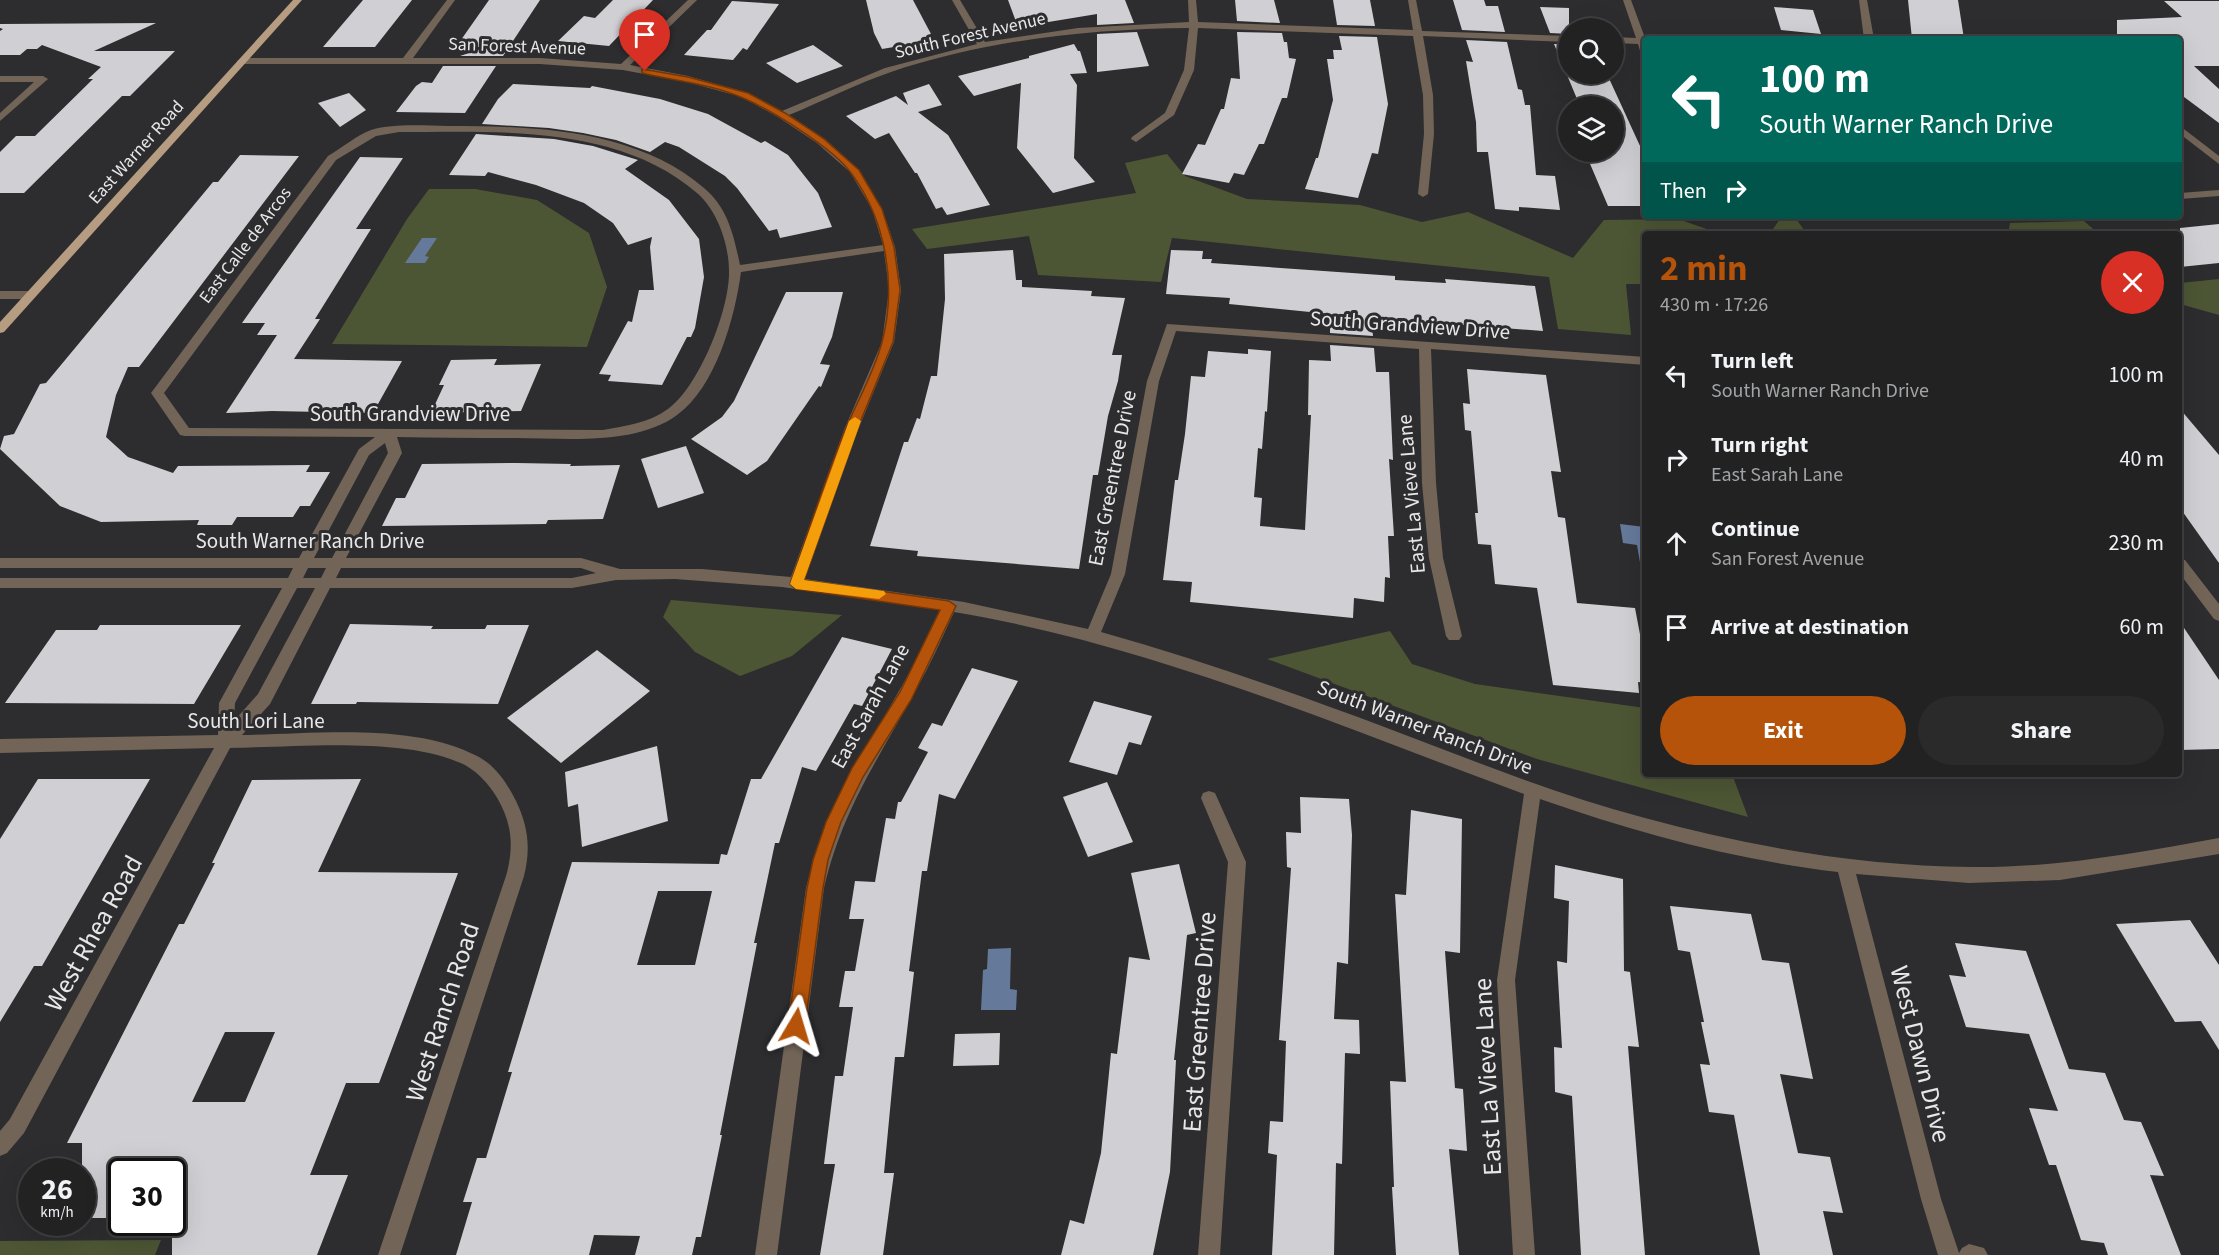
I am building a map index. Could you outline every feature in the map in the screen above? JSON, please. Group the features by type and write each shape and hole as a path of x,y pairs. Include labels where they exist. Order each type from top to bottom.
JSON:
{"main road":[{"name":"East Warner Road","path":"0,329 298,0"}],"street":[{"path":"405,61 451,0"},
{"path":"623,67 693,0"},
{"path":"956,0 982,45"},
{"path":"1136,139 1169,115 1188,70 1194,25 1192,0"},
{"path":"1412,0 1429,105 1429,134 1423,194"},
{"path":"1627,0 1642,38"},
{"path":"1863,0 1869,36"},
{"name":"South Forest Avenue","path":"782,115 886,70 982,45 1055,32 1133,25 1194,25 1558,39"},
{"path":"1624,40 1642,41"},
{"name":"San Forest Avenue","path":"242,61 540,61 623,67 688,79 745,95 782,115"},
{"path":"0,79 43,79 0,118"},
{"path":"782,115 821,141 854,170 877,209 889,247 895,290 888,342 851,430 796,584"},
{"name":"East Calle de Arcos","path":"157,393 332,158 374,133 399,129 485,129 543,133 602,142 642,157 701,191 723,219 735,269"},
{"path":"2182,131 2219,161"},
{"path":"2182,196 2219,193"},
{"path":"735,269 889,247"},
{"name":"South Grandview Drive","path":"157,393 185,432 603,434 645,426 678,408 698,385 713,353 725,316 735,269"},
{"path":"0,295 30,295"},
{"name":"South Grandview Drive","path":"1171,327 1642,361"},
{"name":"East Greentree Drive","path":"1092,636 1118,574 1153,381 1171,327"},
{"name":"East La Vieve Lane","path":"1425,346 1429,483 1437,558 1454,636"},
{"name":"West Rhea Road","path":"0,1146 17,1126 226,741 264,699 395,453 389,434 364,452 227,703 226,741"},
{"name":"South Warner Ranch Drive","path":"0,562 297,573 330,572 572,583 619,574 681,575 796,584 949,606 1092,636 1280,695 1533,790 1632,822 1696,839 1845,865 1917,872 2019,875 2095,868 2219,846"},
{"name":"South Warner Ranch Drive","path":"0,583 581,563 619,574"},
{"path":"2182,567 2219,615"},
{"name":"East Sarah Lane","path":"766,1255 820,860 834,822 858,773 906,696 949,606"},
{"name":"South Lori Lane","path":"0,746 226,741 389,741 445,750 474,762 499,786"},
{"name":"West Ranch Road","path":"389,1255 515,876 520,849 517,823 499,786"},
{"name":"East La Vieve Lane","path":"1524,1255 1506,980 1533,790"},
{"name":"East Greentree Drive","path":"1209,798 1237,862 1209,1255"},
{"name":"West Dawn Drive","path":"1845,865 1930,1199 1949,1255"},
{"path":"1969,1255 1977,1255"}],"green space":[{"path":"1167,154 1185,176 1247,199 1360,205 1422,222 1468,212 1573,258 1604,220 1678,219 1712,231 1642,231 1642,284 1626,284 1631,335 1558,329 1549,277 1172,238 1161,282 1038,275 1029,236 927,249 912,229 1136,193 1125,163"},
{"path":"429,189 475,189 537,200 589,233 607,287 587,347 332,344 407,219"},
{"path":"1780,219 1796,219 1805,231 1760,231 1773,229"},
{"path":"2084,221 2096,231 2009,231 2010,223"},
{"path":"2219,279 2219,315 2182,305 2182,283"},
{"path":"671,600 842,615 792,656 740,676 695,652 663,617"},
{"path":"1390,631 1412,664 1475,684 1642,708 1642,777 1733,777 1748,817 1537,759 1267,659"},
{"path":"161,1240 155,1255 0,1255 0,1241"}],"water":[{"path":"422,238 437,238 425,256 429,257 425,263 405,263"},
{"path":"1620,524 1642,527 1642,574 1637,545 1623,543"},
{"path":"1011,948 1010,989 1017,990 1016,1010 981,1010 983,970 987,969 988,949"}],"building":[{"path":"363,0 412,0 375,47 323,47"},
{"path":"489,0 540,0 503,56 460,56 487,47 456,47"},
{"path":"613,0 653,0 609,46 558,41 584,16 595,18"},
{"path":"866,0 913,0 931,34 918,43 882,49 874,33"},
{"path":"1008,0 1125,0 1134,23 1097,25 1097,14 1018,27"},
{"path":"1235,0 1274,0 1280,23 1237,21"},
{"path":"1333,0 1370,0 1375,26 1337,25"},
{"path":"1453,0 1484,0 1486,6 1498,6 1505,32 1462,30"},
{"path":"1908,0 1958,0 1964,36 1912,36"},
{"path":"732,1 779,4 747,50 743,48 733,60 684,55 707,30 711,30"},
{"path":"2164,1 2219,1 2219,66 2194,66 2219,89 2219,123 2182,95 2182,36 2117,36 2117,20 2182,17"},
{"path":"1540,7 1569,8 1569,18 1558,18 1558,33 1550,33"},
{"path":"1774,7 1813,10 1821,34 1781,30"},
{"path":"156,23 94,51 175,51 130,96 122,96 24,193 0,193 0,152 16,136 35,136 93,79 88,79 101,67 42,45 37,49 27,49 20,55 0,55 0,31 3,29 0,28 0,24"},
{"path":"1137,32 1149,66 1097,72 1097,34"},
{"path":"1237,32 1282,33 1284,42 1287,42 1289,58 1296,59 1287,98 1282,98 1264,144 1259,144 1244,175 1234,173 1229,183 1182,174 1198,144 1205,145 1221,109 1224,109 1231,78 1240,79"},
{"path":"1339,36 1377,37 1388,104 1378,154 1372,153 1358,198 1305,189 1316,158 1318,158 1333,100 1327,59 1334,59 1333,50 1342,50"},
{"path":"1466,40 1507,42 1518,89 1522,90 1525,105 1530,105 1536,175 1555,176 1560,210 1519,207 1519,211 1495,209 1488,152 1477,152 1476,122 1466,61 1473,62"},
{"path":"1074,44 1080,51 1087,73 1070,74 1077,85 1074,158 1095,182 1053,193 1017,148 1021,83 974,96 958,76"},
{"path":"813,45 843,66 797,83 766,63"},
{"path":"443,66 496,66 465,113 396,112 416,86 422,82 432,83"},
{"path":"513,84 590,88 592,86 660,99 708,114 761,143 765,141 788,155 818,193 832,227 780,238 777,229 769,231 737,188 725,176 679,147 665,142 650,152 616,140 583,133 549,128 482,124 498,99"},
{"path":"929,84 942,105 918,112 948,135 990,205 947,215 942,207 936,209 917,173 889,133 875,139 846,116 896,96 908,105 903,93"},
{"path":"1571,84 1612,84 1617,96 1576,96"},
{"path":"349,93 366,110 340,127 318,103"},
{"path":"1624,111 1642,150 1642,206 1608,206 1589,162 1624,162"},
{"path":"476,134 554,139 593,146 638,160 625,169 669,200 699,239 704,277 695,328 691,337 687,337 662,385 608,381 611,375 599,374 628,321 632,322 639,290 654,290 650,247 652,237 628,245 613,223 584,203 536,185 488,172 485,176 449,175"},
{"path":"240,155 299,156 139,367 128,367 116,395 106,437 128,457 173,473 178,466 310,465 306,472 330,472 310,506 300,506 293,517 237,517 232,525 197,525 199,520 101,522 60,506 0,449 4,436 14,434 40,384 46,383 213,182 218,182"},
{"path":"360,157 403,158 356,229 371,229 315,319 320,319 294,359 402,361 373,413 272,411 226,413 277,335 257,335 265,323 242,323"},
{"path":"2219,224 2219,263 2182,267 2182,231 2180,228"},
{"path":"1013,250 1016,280 1022,280 1022,287 1092,291 1091,296 1125,298 1112,355 1122,355 1118,381 1108,416 1098,475 1093,475 1079,569 917,556 918,551 870,546 904,442 908,442 917,418 920,419 931,376 937,376 945,299 944,254"},
{"path":"1171,250 1203,251 1202,259 1212,259 1211,263 1395,276 1395,280 1446,283 1445,279 1535,286 1543,331 1371,318 1373,336 1330,333 1330,314 1229,304 1230,298 1166,294"},
{"path":"786,292 843,292 832,337 820,364 830,365 821,387 819,386 767,461 747,475 691,439 722,417 734,401"},
{"path":"1330,345 1374,348 1376,372 1389,372 1393,460 1389,459 1394,536 1388,536 1390,578 1385,577 1384,602 1354,598 1353,618 1190,602 1192,582 1163,580 1175,480 1178,480 1185,434 1191,376 1205,377 1208,351 1248,354 1248,349 1271,351 1267,412 1265,411 1262,449 1258,448 1254,497 1262,498 1260,526 1305,530 1311,415 1308,415 1309,360 1331,361"},
{"path":"497,359 494,365 541,364 521,411 431,413 444,385 439,385 451,360"},
{"path":"1467,369 1546,375 1561,472 1551,471 1558,517 1565,518 1577,603 1635,608 1642,645 1642,682 1638,682 1639,693 1553,685 1537,588 1495,584 1491,545 1478,544 1475,513 1478,513 1471,431 1465,430 1463,403 1470,404"},
{"path":"2182,411 2219,455 2219,563 2182,511"},
{"path":"686,446 704,493 658,508 641,459"},
{"path":"422,464 620,465 603,519 548,520 546,524 382,526 396,498 405,498"},
{"path":"350,624 433,626 431,629 485,629 487,625 529,625 498,704 357,702 356,704 311,704"},
{"path":"100,625 241,625 194,704 5,703 56,630 97,630"},
{"path":"2182,625 2219,680 2219,749 2182,750"},
{"path":"842,637 892,649 862,706 854,704 816,771 802,767 779,843 775,843 754,943 757,943 720,1135 722,1135 701,1237 696,1237 692,1255 635,1255 640,1236 594,1235 589,1255 456,1255 472,1202 463,1202 477,1158 486,1158 512,1072 508,1072 572,862 719,864 721,854 727,855 751,779 761,779","holes":["658,891 712,891 695,965 637,965"]},
{"path":"597,650 650,691 561,763 507,718"},
{"path":"972,668 1018,681 955,799 939,794 927,871 922,871 909,971 914,972 904,1057 895,1057 884,1173 894,1173 883,1255 820,1255 835,1164 824,1164 835,1076 843,1076 853,1007 839,1007 845,971 855,971 864,919 849,919 855,881 875,882 886,818 895,819 898,802 901,802 928,752 918,748 932,723 942,726"},
{"path":"1094,701 1152,716 1141,745 1129,742 1117,775 1069,762"},
{"path":"657,746 668,821 582,847 578,804 568,807 565,772"},
{"path":"38,779 150,779 42,966 34,966 0,1022 0,839"},
{"path":"361,779 318,872 458,873 379,1083 346,1083 310,1175 348,1175 317,1255 172,1255 172,1236 186,1236 186,1158 108,1158 108,1218 96,1218 96,1158 82,1158 82,1143 67,1143 179,924 184,924 215,863 212,863 252,780","holes":["225,1032 275,1032 245,1102 192,1102"]},
{"path":"1107,782 1133,842 1088,857 1063,797"},
{"path":"1300,797 1349,799 1352,835 1348,964 1337,962 1334,1019 1359,1020 1360,1054 1345,1053 1342,1164 1336,1163 1334,1255 1272,1255 1277,1155 1268,1153 1270,1121 1283,1122 1286,1041 1279,1040 1291,868 1287,867 1286,832 1301,833"},
{"path":"1411,810 1462,819 1460,953 1445,951 1455,1088 1463,1089 1467,1151 1449,1149 1459,1255 1396,1255 1390,1081 1406,1082 1395,894 1406,895"},
{"path":"1179,864 1196,933 1187,935 1174,1060 1176,1060 1170,1172 1153,1255 1061,1255 1070,1220 1084,1224 1101,1153 1111,1053 1117,1054 1129,957 1150,960 1131,873"},
{"path":"1555,865 1623,879 1624,971 1630,972 1639,1047 1628,1046 1645,1255 1581,1255 1572,1096 1555,1092 1554,1047 1562,1048 1557,961 1567,963 1569,901 1554,898"},
{"path":"1670,906 1751,914 1762,960 1789,963 1813,1079 1780,1074 1798,1153 1830,1157 1843,1213 1823,1211 1833,1255 1760,1255 1734,1115 1709,1112 1700,1064 1710,1065 1701,1022 1704,1022 1690,952 1678,950"},
{"path":"2190,920 2219,965 2219,1050 2201,1021 2175,1022 2116,924"},
{"path":"1955,943 2026,951 2069,1069 2105,1073 2124,1120 2141,1122 2164,1176 2150,1175 2181,1255 2108,1255 2104,1243 2081,1240 2056,1165 2049,1165 2029,1108 2058,1111 2029,1034 1966,1027 1949,975 1966,977"},
{"path":"1000,1033 999,1065 953,1066 955,1034"}],"slow traffic":[{"path":"855,421 796,584 879,594"}],"route":[{"path":"645,71 688,79 745,95 782,115 821,141 854,170 877,209 889,247 895,290 888,342 851,430 796,584 949,606 906,696 858,773 834,822 820,860 796,1026"}]}
